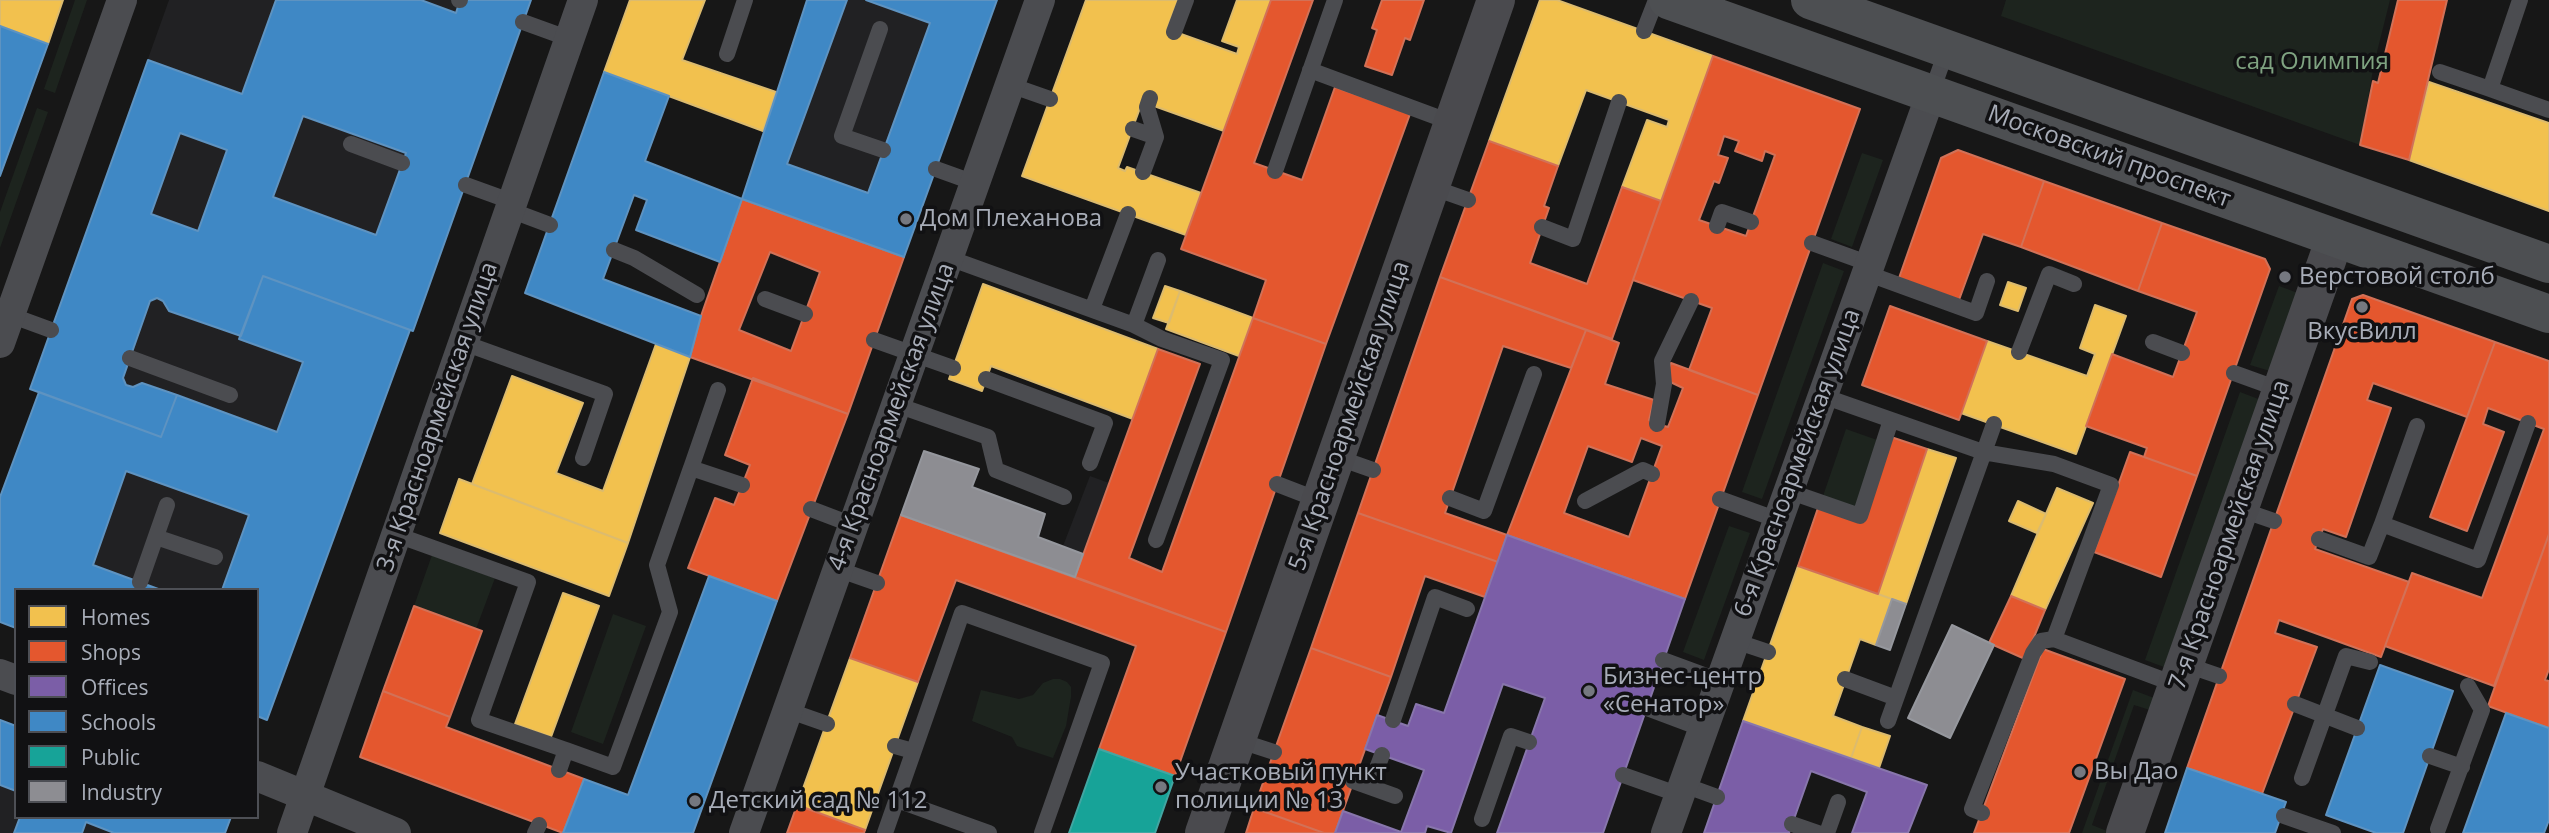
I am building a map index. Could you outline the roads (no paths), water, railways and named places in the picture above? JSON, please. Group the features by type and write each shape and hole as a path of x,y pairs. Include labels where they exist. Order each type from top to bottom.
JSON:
{"main road":[{"name":"Московский проспект","path":"1668,0 1931,94 2343,216 2549,264"},
{"name":"Московский проспект","path":"1810,0 1947,49 2343,216 2549,314"}],"street":[{"path":"0,343 122,0"},
{"name":"3-я Красноармейская улица","path":"292,833 583,0"},
{"name":"4-я Красноармейская улица","path":"744,833 1040,0"},
{"name":"5-я Красноармейская улица","path":"1204,833 1496,0"},
{"name":"6-я Красноармейская улица","path":"1666,833 1931,94"},
{"name":"7-я Красноармейская улица","path":"2125,833 2181,674 2256,515 2281,390 2343,216"},
{"path":"259,777 396,833"}],"lane":[{"path":"727,54 745,0"},
{"path":"1174,32 1186,0"},
{"path":"1275,170 1335,0"},
{"path":"1644,31 1656,0"},
{"path":"2490,89 2520,0"},
{"path":"523,22 570,39"},
{"path":"880,29 842,136 883,150"},
{"path":"1931,94 1947,49"},
{"path":"1310,70 1453,122"},
{"path":"2441,72 2549,110"},
{"path":"1010,85 1050,99"},
{"path":"1143,172 1156,137 1147,107 1150,98"},
{"path":"1542,227 1573,239 1619,102"},
{"path":"1133,129 1156,137"},
{"path":"351,144 402,163"},
{"path":"936,169 975,183"},
{"path":"466,185 550,225"},
{"path":"1430,187 1468,201"},
{"path":"1717,226 1722,212 1751,222"},
{"path":"1092,309 1128,214"},
{"path":"1812,243 1976,313 1987,281"},
{"path":"614,250 634,258 697,295"},
{"path":"949,258 1092,309 1162,339 1222,360 1196,453 1156,540"},
{"path":"1134,325 1158,260"},
{"path":"2020,352 2049,274 2074,284"},
{"path":"765,299 805,314"},
{"path":"1657,424 1664,384 1662,361 1691,301"},
{"path":"10,315 51,330"},
{"path":"874,340 953,368"},
{"path":"2153,342 2182,353"},
{"path":"464,343 605,394 583,458"},
{"path":"130,358 230,395"},
{"path":"2234,373 2281,390"},
{"path":"1450,498 1484,511 1534,374"},
{"path":"986,379 1105,423 1090,463"},
{"path":"397,535 528,582 479,720 613,767 670,611 657,565 718,390"},
{"path":"1823,396 1983,452 2054,464 2111,485 2054,639"},
{"path":"897,405 988,437 996,470 1064,497"},
{"path":"1788,491 1860,516 1891,420"},
{"path":"2382,524 2478,560 2528,423"},
{"path":"1888,721 1994,424"},
{"path":"2319,539 2370,558 2417,426"},
{"path":"1336,457 1373,470"},
{"path":"691,468 742,485"},
{"path":"1584,501 1643,470 1652,474"},
{"path":"1277,484 1321,501"},
{"path":"1720,499 1778,520"},
{"path":"140,582 167,505"},
{"path":"811,509 853,525"},
{"path":"156,537 215,557"},
{"path":"837,569 877,583"},
{"path":"1393,720 1435,597 1467,609"},
{"path":"946,607 1102,663 1042,833"},
{"path":"885,833 962,612"},
{"path":"1982,813 1972,809 2033,653 2041,641 2054,639 2181,674 2219,676"},
{"path":"1735,641 1768,652"},
{"path":"2302,778 2346,656 2370,662"},
{"path":"1664,660 1720,681"},
{"path":"1845,680 1896,698"},
{"path":"2438,829 2482,710 2468,686"},
{"path":"2295,704 2357,728"},
{"path":"1647,708 1703,729"},
{"path":"788,710 827,724"},
{"path":"1482,819 1511,736 1529,743"},
{"path":"1237,740 1274,752"},
{"path":"895,746 913,751"},
{"path":"559,769 566,750"},
{"path":"1370,787 1382,755"},
{"path":"2430,756 2462,767"},
{"path":"1623,775 1717,797"},
{"path":"1353,781 1395,796"},
{"path":"897,800 989,833"},
{"path":"1826,833 1838,802"},
{"path":"2284,816 2333,833"},
{"path":"1792,824 1818,833"}],"place":[{"name":"Дом Плеханова","path":"906,219"},
{"name":"Верстовой столб","path":"2285,277"},
{"name":"ВкусВилл","path":"2362,307"},
{"name":"Бизнес-центр «Сенатор»","path":"1589,691"},
{"name":"Вы Дао","path":"2080,772"},
{"name":"Участковый пункт полиции № 13","path":"1161,787"},
{"name":"Детский сад № 112","path":"695,801"}],"park label":[{"name":"сад Олимпия","path":"2312,62"}]}
